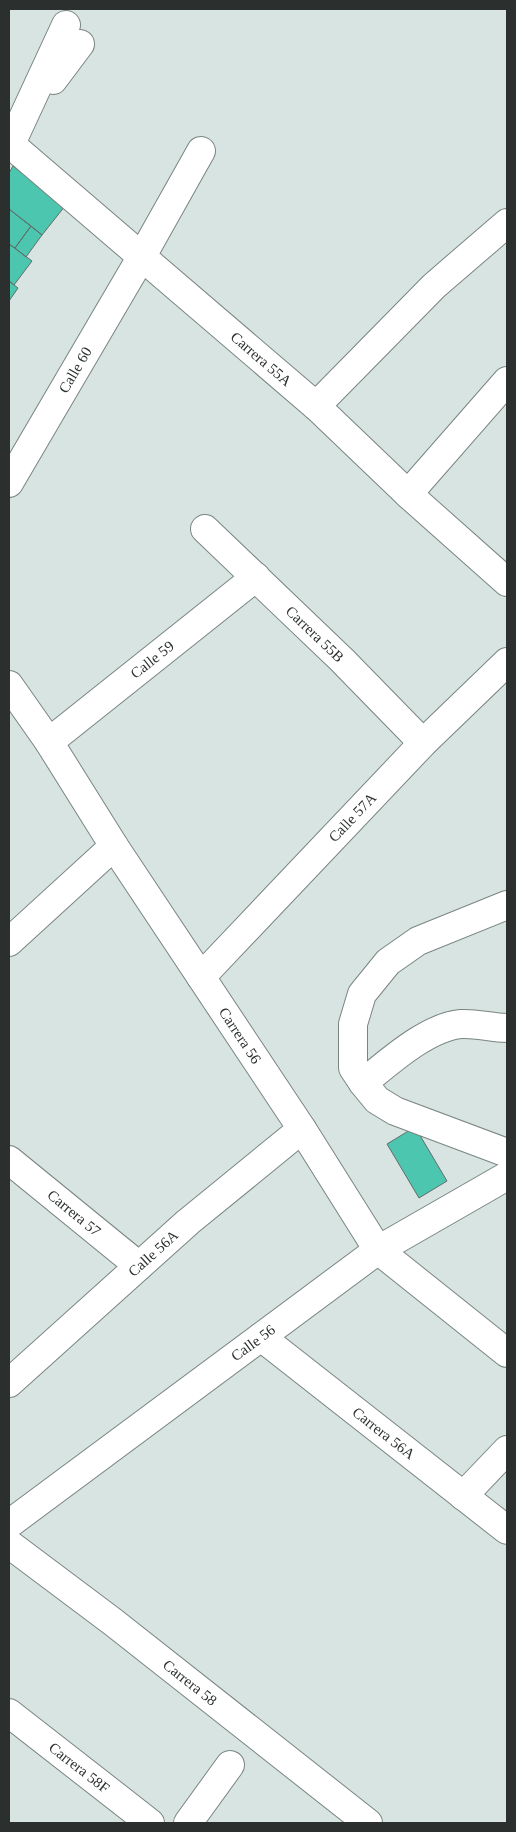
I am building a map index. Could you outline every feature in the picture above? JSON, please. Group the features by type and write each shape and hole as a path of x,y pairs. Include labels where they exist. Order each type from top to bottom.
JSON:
{"street":[{"path":"12,140 73,35"},
{"name":"Carrera 55A","path":"12,140 142,256 316,406 408,494 505,575"},
{"name":"Calle 60","path":"9,483 201,151"},
{"path":"316,406 434,286 507,223"},
{"path":"408,494 507,381"},
{"name":"Carrera 55B","path":"205,529 342,660 423,743"},
{"name":"Calle 59","path":"49,742 256,577"},
{"name":"Calle 57A","path":"201,977 423,743 507,662"},
{"name":"Carrera 56","path":"9,685 49,742 114,846 302,1129 378,1250 507,1353"},
{"path":"9,942 114,846"},
{"path":"507,905 418,941 388,962 362,994 353,1024 353,1068 362,1083 377,1100 395,1111 507,1153"},
{"path":"362,1083 407,1048 442,1029 462,1024 507,1028"},
{"name":"Calle 56A","path":"9,1383 188,1222 302,1129"},
{"name":"Carrera 57","path":"10,1164 139,1266"},
{"name":"Calle 56","path":"9,1524 378,1250 507,1176"},
{"name":"Carrera 56A","path":"261,1337 507,1530"},
{"path":"463,1496 507,1450"},
{"name":"Carrera 58","path":"9,1544 113,1622 368,1823"},
{"name":"Carrera 58F","path":"9,1713 150,1823"},
{"path":"188,1823 230,1765"}],"building":[{"path":"13,166 65,206 42,235 9,209 9,173"},
{"path":"9,209 31,226 15,248 9,244"},
{"path":"31,226 42,235 26,257 15,248"},
{"path":"9,244 32,261 14,285 9,281"},
{"path":"9,281 18,288 9,301"},
{"path":"415,1127 447,1181 419,1198 387,1144"}]}
